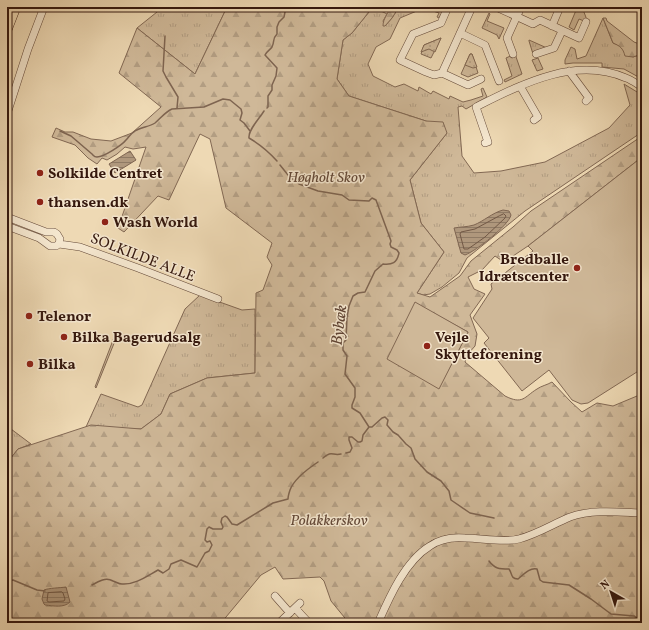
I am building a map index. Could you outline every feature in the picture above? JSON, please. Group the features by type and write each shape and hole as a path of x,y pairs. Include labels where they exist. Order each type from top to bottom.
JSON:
{"main road":[{"path":"7,30 16,7"}],"street":[{"path":"7,114 20,70 44,7"},
{"path":"448,7 441,23 413,34 400,60 434,75 442,73 468,85 481,79"},
{"path":"442,73 472,7"},
{"path":"496,7 533,24 540,20 579,38 586,22"},
{"path":"513,54 507,38 521,7"},
{"path":"552,26 560,7"},
{"path":"536,54 554,48 562,31"},
{"path":"460,33 485,45 499,81"},
{"path":"485,143 488,142 476,107 539,78 569,71 588,69 602,70 627,78 642,87"},
{"path":"569,71 589,98 586,101"},
{"path":"520,86 538,117 534,120"},
{"name":"SOLKILDE ALLE","path":"7,217 46,232 54,232 57,234 60,241"},
{"name":"SOLKILDE ALLE","path":"7,226 39,238 50,246 56,246 60,241"},
{"name":"SOLKILDE ALLE","path":"60,241 138,268 218,299"},
{"path":"378,623 390,597 406,571 420,553 429,546 438,542 458,537 504,540 517,539 529,536 570,517 585,513 602,511 642,513"},
{"path":"275,596 295,608 309,623"},
{"path":"279,623 295,608"}],"green space":[{"path":"160,7 227,7 195,74 137,28 157,12"},
{"name":"Høgholt Skov","path":"227,7 373,7 352,33 343,40 337,79 349,96 426,121 443,122 447,133 410,180 421,223 444,252 417,293 430,297 460,276 471,261 531,211 642,136 642,157 528,246 504,262 495,256 482,270 468,277 474,289 485,294 470,315 477,334 475,346 467,355 465,362 505,396 511,399 523,399 539,388 552,382 582,412 597,403 613,406 637,396 642,399 642,512 595,510 524,535 510,537 452,535 431,541 419,551 375,623 349,623 331,601 324,581 320,577 283,579 275,567 261,575 221,623 7,623 7,463 18,449 91,425 141,429 161,414 170,394 207,378 255,373 256,293 263,290 272,265 267,257 272,243 226,208 210,139 200,134 169,200 158,196 124,232 118,228 146,147 133,149 125,147 107,160 102,158 97,164 88,158 75,145 52,137 56,128 65,132 73,132 91,139 111,141 132,133 161,107 119,73 137,28 195,74","holes":["415,303 468,332 439,388"]},
{"path":"373,7 390,7 389,11 382,9 381,11 387,14 383,21 385,26 399,7 445,7 439,18 437,17 439,13 424,8 400,18 390,39 376,47 368,64 373,76 395,87 404,84 418,91 419,87 431,94 433,91 449,99 450,96 463,102 483,96 481,89 483,88 487,97 466,109 462,106 458,107 462,156 474,173 501,171 545,162 609,128 630,105 624,84 642,95 642,132 525,211 467,258 459,273 442,287 430,294 423,295 417,293 444,252 421,223 410,180 447,133 426,121 349,96 337,79 343,40 352,33"},
{"path":"390,7 399,7 392,18 385,26 383,26 384,21"},
{"path":"581,7 587,20 584,21 579,19 574,30 569,27 577,8 579,9"},
{"path":"489,13 490,14 487,21 504,28 499,39 497,35 482,28"},
{"path":"603,18 613,43 620,46 624,51 633,57 642,54 642,79 624,69 602,67 602,63 565,64 565,60 571,47 575,49 577,59 586,56"},
{"path":"603,18 606,18 607,21 634,42 642,45 642,54 633,57 625,56 621,48 613,43"},
{"path":"441,38 431,58 421,54 424,45"},
{"path":"441,38 435,52 429,49 421,52 424,45"},
{"path":"529,40 547,48 533,54"},
{"path":"470,54 472,54 478,73 468,77 461,74"},
{"path":"470,54 472,54 477,67 473,68 465,65"},
{"path":"515,54 522,74 505,82 504,80 512,76 506,58"},
{"path":"538,58 543,69 537,71 532,60"},
{"name":"Bredballe Idrætscenter","path":"642,157 642,363 640,370 588,403 581,404 572,400 549,370 522,391 484,343 489,338 473,318 492,289 491,284 533,251 528,246"},
{"path":"200,295 242,310 255,309 255,373 207,378 170,394 161,414 141,429 86,427 101,394 138,407 142,405 185,309"},
{"name":"Vejle Skytteforening","path":"415,302 468,332 439,389 387,359"},
{"path":"115,335 117,336 96,388 95,387"},
{"path":"7,426 31,444 18,449 7,463"},
{"path":"598,514 642,516 642,623 381,623 398,587 416,561 433,546 450,541 497,542 576,518"}],"water":[{"path":"130,151 136,160 115,173 109,164"},
{"path":"503,210 509,211 511,215 505,225 470,253 465,255 461,253 454,228 474,225"},
{"path":"66,587 70,602 68,604 59,606 44,604 42,599 44,590"}],"waterway":[{"name":"Bybæk","path":"267,108 268,96 272,90 277,68 265,55 272,47 277,34 277,27 279,22 284,17 286,7"},
{"path":"165,36 163,71 178,97 177,108"},
{"path":"60,131 71,136 95,157 97,157 108,153 121,145 131,134 155,123 165,113 172,109 204,107 223,99 230,100 241,109 242,113 240,120 250,131"},
{"name":"Bybæk","path":"264,111 252,128 249,138 264,148 277,161"},
{"name":"Bybæk","path":"280,165 288,175 299,184 318,191 342,195 349,200 369,201 372,198 376,200 391,241 391,247 399,253 394,263 383,264 375,271 365,292 358,293 353,296 349,306 346,340 343,343 343,350 347,356 345,374 355,388 355,397 352,408 360,413 369,427 372,427 385,417 388,420 387,425 411,448 415,459 427,472 441,481 449,491 451,500 470,513 494,518"},
{"path":"346,453 350,452 352,448 349,437 352,437 360,442 362,441 363,435 369,427"},
{"path":"323,458 330,454 341,454"},
{"path":"92,585 105,579 121,584 132,583 141,580 158,570 163,573 169,569 171,564 181,560 197,567 205,553 209,551 212,545 210,541 207,542 205,540 207,529 209,527 213,529 222,529 223,527 221,522 222,518 225,516 232,524 237,525 273,503 288,499 290,490 298,478 318,462"},
{"name":"Bybæk","path":"489,561 493,566 502,569 509,569 515,579 518,579 529,570 537,569 540,580 543,582 569,585 611,614 634,616 642,621"},
{"path":"7,581 13,580 37,590 45,591"}],"place":[{"name":"Solkilde Centret","path":"40,173"},
{"name":"thansen.dk","path":"40,202"},
{"name":"Wash World","path":"105,222"},
{"name":"Bredballe Idrætscenter","path":"577,268"},
{"name":"Telenor","path":"29,316"},
{"name":"Bilka Bagerudsalg","path":"64,337"},
{"name":"Vejle Skytteforening","path":"427,346"},
{"name":"Bilka","path":"30,364"}],"park label":[{"name":"Polakkerskov","path":"329,520"}]}
